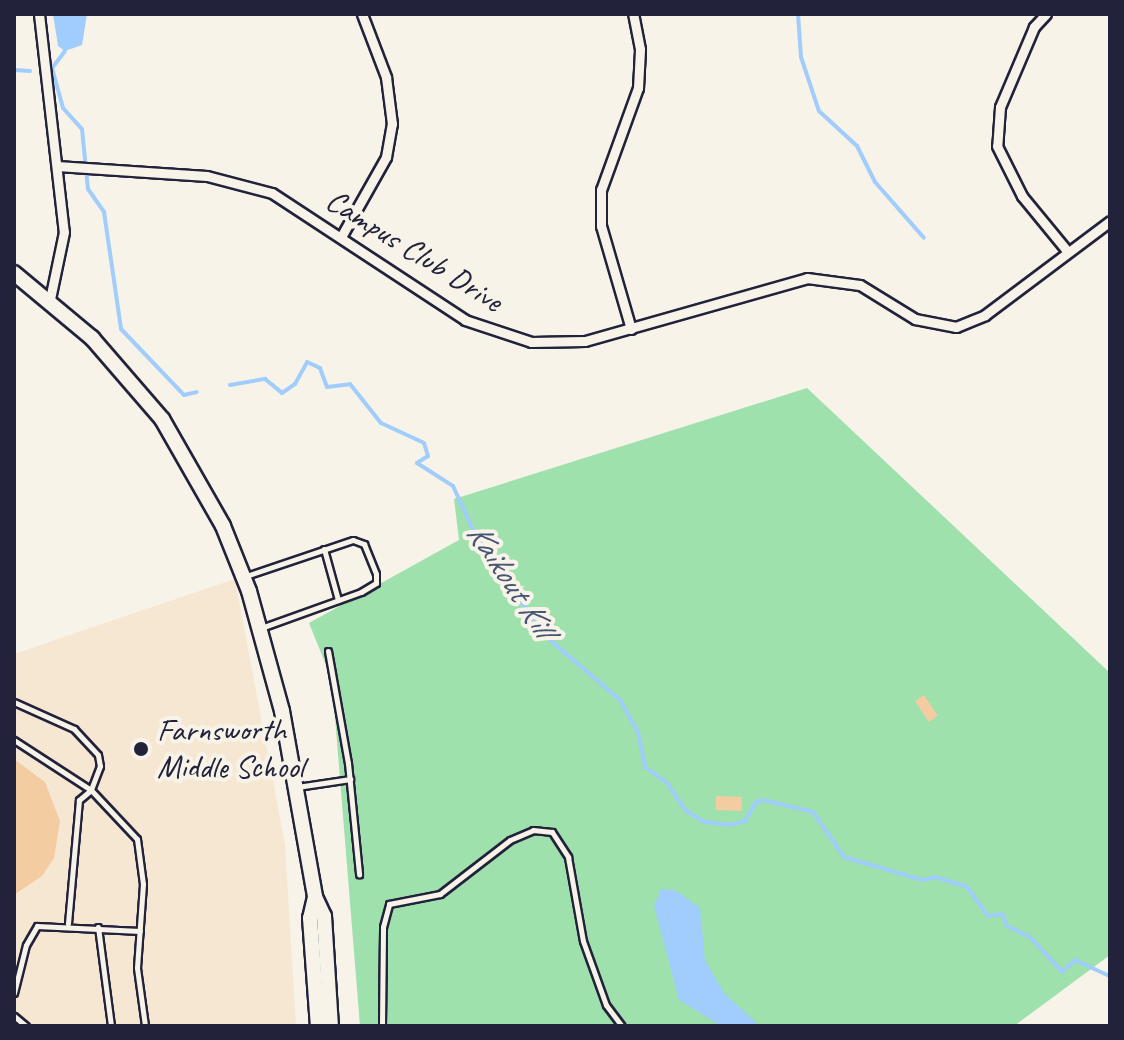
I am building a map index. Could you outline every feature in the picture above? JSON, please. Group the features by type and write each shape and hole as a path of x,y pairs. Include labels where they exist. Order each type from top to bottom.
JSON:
{"main road":[{"path":"14,273 50,299 92,338 162,419 203,485 243,577 260,628 296,787 315,897 324,916 331,1026"},
{"path":"315,897 310,918 318,1026"}],"street":[{"path":"39,14 64,232 50,299"},
{"path":"341,237 386,157 392,124 386,77 362,14"},
{"path":"631,329 601,226 601,190 638,88 640,49 633,14"},
{"path":"1046,14 1034,27 1000,107 997,146 1022,196 1068,252 1110,221"},
{"name":"Campus Club Drive","path":"57,166 241,183 272,193 465,320 511,338 567,343 631,329 742,292 807,278 860,285 929,325 970,323 1068,252"}],"lane":[{"path":"243,577 324,549 360,541 376,574 376,583 260,628"},
{"path":"324,549 338,600"},
{"path":"328,651 350,779 359,874"},
{"path":"14,702 74,729 98,755 100,766 91,790 79,800 68,924"},
{"path":"14,740 91,790 137,839 143,884 137,968 145,1026"},
{"path":"296,787 350,779"},
{"path":"382,1026 383,927 389,904 440,894 510,840 533,830 552,832 568,857 583,941 606,1005 622,1026"},
{"path":"14,993 30,934 37,926 68,924 140,931"},
{"path":"98,927 111,1026"},
{"path":"14,1016 26,1026"}],"shaded area":[{"name":"Farnsworth Middle School","path":"235,579 285,845 296,1026 14,1026 14,654"}],"green space":[{"path":"807,388 1110,673 1110,955 1014,1026 360,1026 332,680 309,623 459,540 454,499"}],"water":[{"path":"53,14 87,14 82,45 65,51 58,46"},
{"path":"661,889 675,890 700,908 705,960 724,993 760,1026 721,1026 679,1000 654,906"}],"building":[{"path":"924,695 938,716 929,722 915,701"},
{"path":"14,759 45,782 60,821 54,858 42,876 14,895"},
{"path":"716,796 742,797 741,811 716,810"}],"waterway":[{"path":"798,14 801,57 819,111 857,146 875,182 924,238"},
{"name":"Kaikout Kill","path":"65,51 52,68 63,108 82,129 88,189 104,212 121,329 184,395 197,392"},
{"name":"Kaikout Kill","path":"14,70 30,71"},
{"name":"Kaikout Kill","path":"230,385 265,379 282,393 295,384 307,362 320,368 327,387 350,384 381,423 424,443 428,456 417,463 453,486 476,536 544,635 620,700 638,733 645,767 667,783 685,810 704,822 731,825 745,821 756,802 763,800 813,812 844,857 922,880 935,877 967,887 988,916 1002,914 1007,926 1030,937 1062,972 1075,960 1110,976"}],"place":[{"name":"Farnsworth Middle School","path":"141,749"}]}
